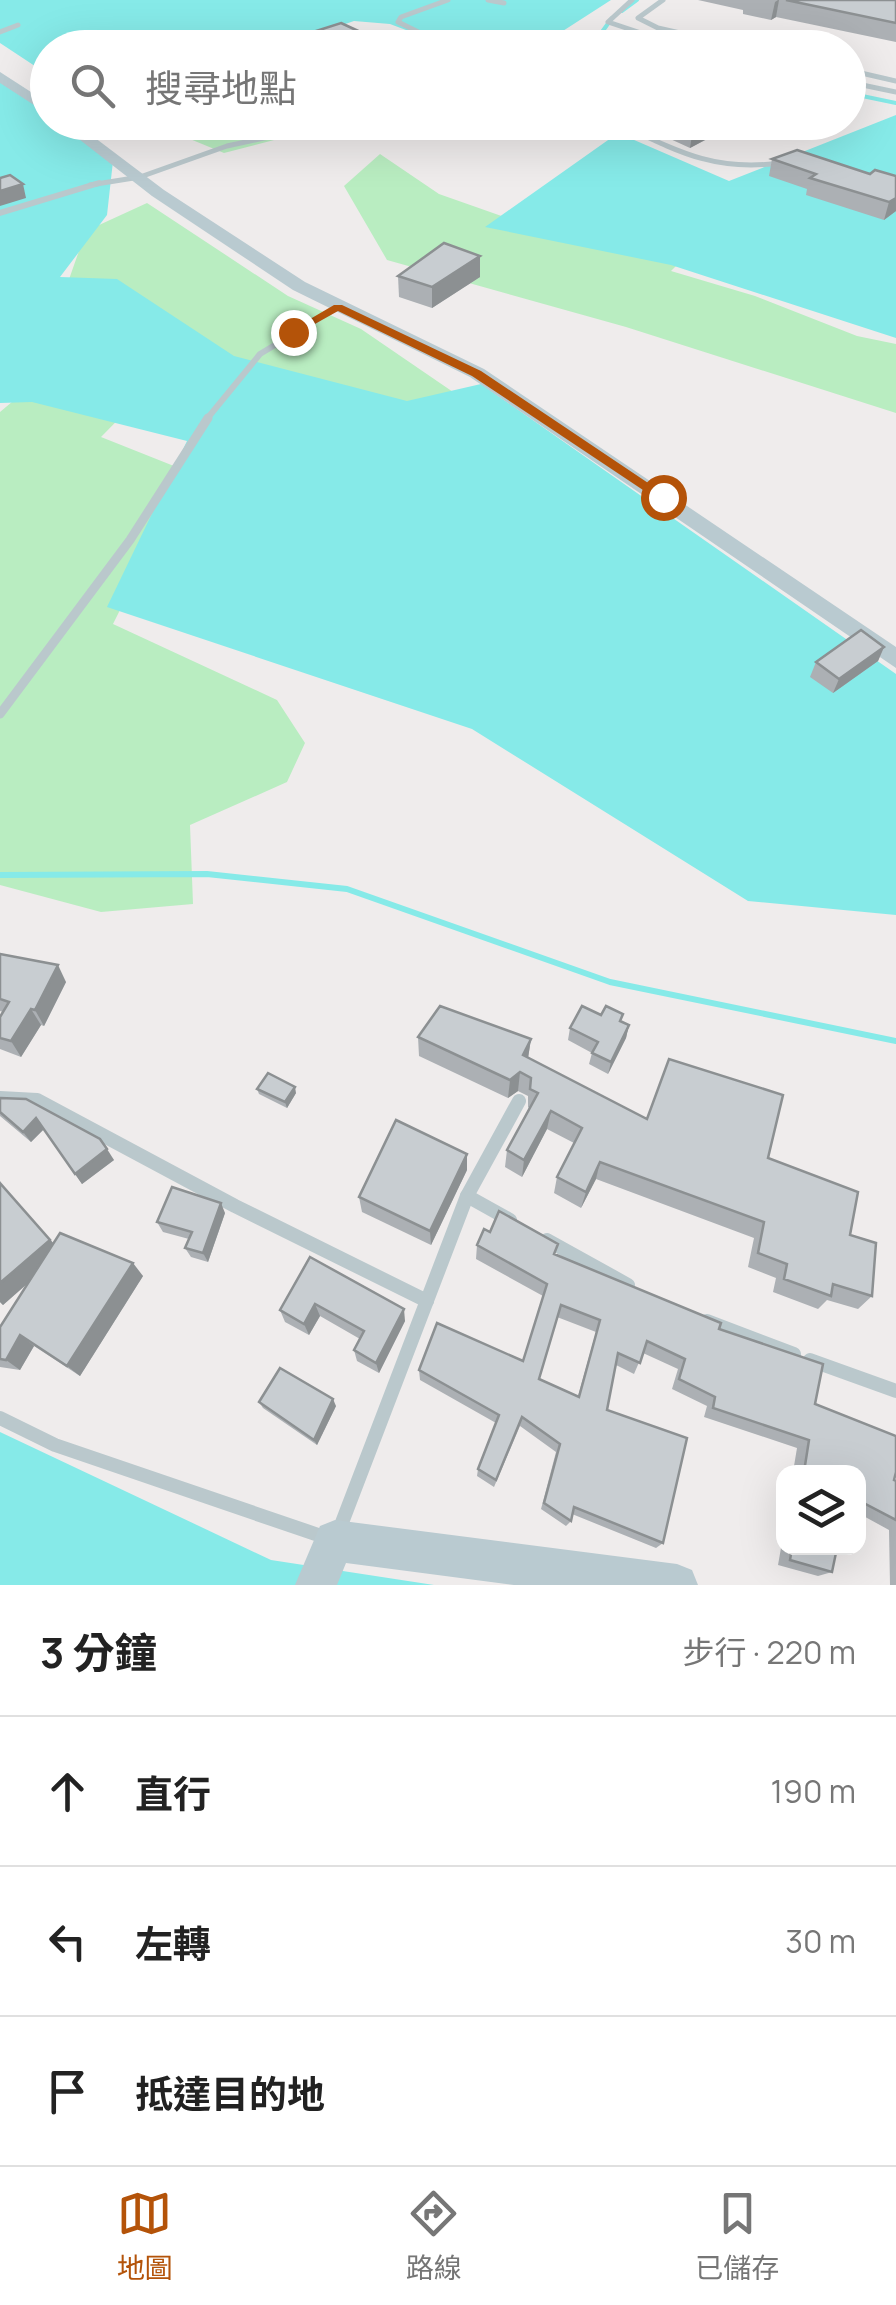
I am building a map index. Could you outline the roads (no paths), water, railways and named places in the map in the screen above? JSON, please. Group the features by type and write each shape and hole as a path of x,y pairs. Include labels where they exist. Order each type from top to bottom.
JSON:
{"street":[{"path":"0,76 30,97"},
{"path":"89,140 283,276 476,374 896,659"},
{"path":"316,1585 335,1541 677,1585"}],"lane":[{"path":"414,30 398,22 401,17 448,0"},
{"path":"488,0 504,4"},
{"path":"628,30 608,22 632,0"},
{"path":"663,0 638,18 667,30"},
{"path":"0,32 18,24"},
{"path":"866,74 896,81"},
{"path":"866,86 896,92"},
{"path":"0,213 98,183 140,177 254,140"},
{"path":"655,140 710,165 738,170 786,162"},
{"path":"0,714 130,540 192,439 243,372 260,354 338,307"},
{"path":"0,1098 37,1100 234,1206 426,1301"},
{"path":"0,1418 55,1445 335,1541 467,1196 519,1101"},
{"path":"467,1196 518,1224"},
{"path":"535,1234 637,1289"},
{"path":"686,1311 735,1333 896,1391"}],"water":[{"path":"0,0 611,0 564,30 406,30 390,24 354,21 328,30 30,30 30,63 0,43"},
{"path":"0,77 30,99 30,140 84,140 113,161 107,215 60,277 117,279 234,356 407,401 481,384 896,674 896,915 748,901 472,729 107,607 187,441 32,402 0,403"},
{"path":"896,115 896,338 671,265 485,227 608,140 634,140 729,181 833,140 866,140 866,127"},
{"path":"0,1432 271,1560 434,1585 0,1585"}],"waterway":[{"path":"622,11 637,0"},
{"path":"603,30 612,18"},
{"path":"866,97 896,103"},
{"path":"0,875 207,874 347,889 610,982 896,1041"}]}
